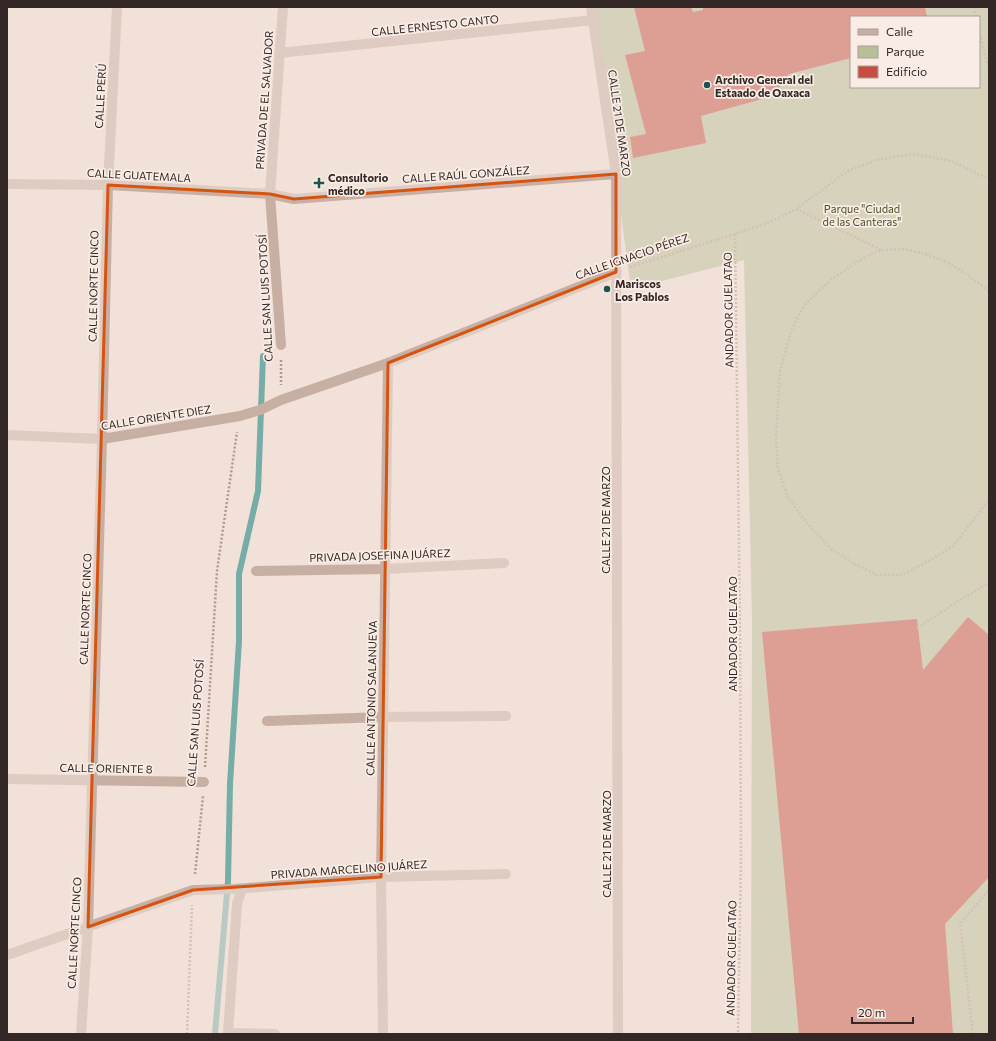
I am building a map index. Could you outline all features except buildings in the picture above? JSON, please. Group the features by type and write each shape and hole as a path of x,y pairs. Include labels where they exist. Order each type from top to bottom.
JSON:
{"street":[{"name":"CALLE PERÚ","path":"108,185 117,7"},
{"name":"PRIVADA DE EL SALVADOR","path":"270,194 283,7"},
{"name":"CALLE 21 DE MARZO","path":"591,7 616,174 618,1034"},
{"name":"CALLE ERNESTO CANTO","path":"279,53 593,20"},
{"name":"CALLE RAÚL GONZÁLEZ","path":"270,194 294,199 616,174"},
{"name":"CALLE GUATEMALA","path":"7,184 108,185 270,194"},
{"name":"CALLE NORTE CINCO","path":"81,1034 88,927 108,185"},
{"name":"CALLE SAN LUIS POTOSÍ","path":"270,194 281,345"},
{"name":"CALLE IGNACIO PÉREZ","path":"260,410 278,401 388,363 616,272"},
{"name":"CALLE ANTONIO SALANUEVA","path":"383,1034 380,877 388,363"},
{"name":"CALLE ORIENTE DIEZ","path":"7,435 102,440 240,416 260,410"},
{"name":"PRIVADA JOSEFINA JUÁREZ","path":"256,571 385,569 504,562"},
{"path":"267,721 383,717 506,716"},
{"name":"CALLE ORIENTE 8","path":"7,779 204,782"},
{"name":"PRIVADA MARCELINO JUÁREZ","path":"7,955 193,890 239,889 380,877 506,874"},
{"path":"239,889 228,1033 275,1034"}],"path":[{"path":"980,34 989,71"},
{"name":"CALLE IGNACIO PÉREZ","path":"616,272 768,223 796,210 848,171 876,160 913,154 951,161 989,179"},
{"path":"796,210 882,250"},
{"name":"ANDADOR GUELATAO","path":"735,234 740,619 741,850 738,1034"},
{"path":"989,291 949,263 922,253 902,249 882,250 867,256 831,280 804,304 792,328 780,370 776,438 778,469 788,498 807,523 831,549 853,563 877,575 902,575 953,546 989,500"},
{"name":"CALLE SAN LUIS POTOSÍ","path":"278,401 281,345"},
{"name":"CALLE SAN LUIS POTOSÍ","path":"187,1034 193,890 204,782 216,571 240,416"},
{"path":"917,628 989,583"},
{"path":"973,1034 960,924 989,890"}],"highlighted area":[{"path":"616,174 616,272 388,363 381,877 193,890 88,927 108,185 270,194 294,199"}],"green space":[{"name":"Parque \"Ciudad de las Canteras\"","path":"593,7 989,7 989,1034 751,1034 752,620 744,260 631,289"}],"waterway":[{"path":"215,1034 228,881 230,784 239,641 239,574 258,491 263,356"}],"place":[{"name":"Archivo General del Estaado de Oaxaca","path":"707,85"},
{"name":"Consultorio médico","path":"319,183"},
{"name":"Mariscos Los Pablos","path":"607,289"}]}
